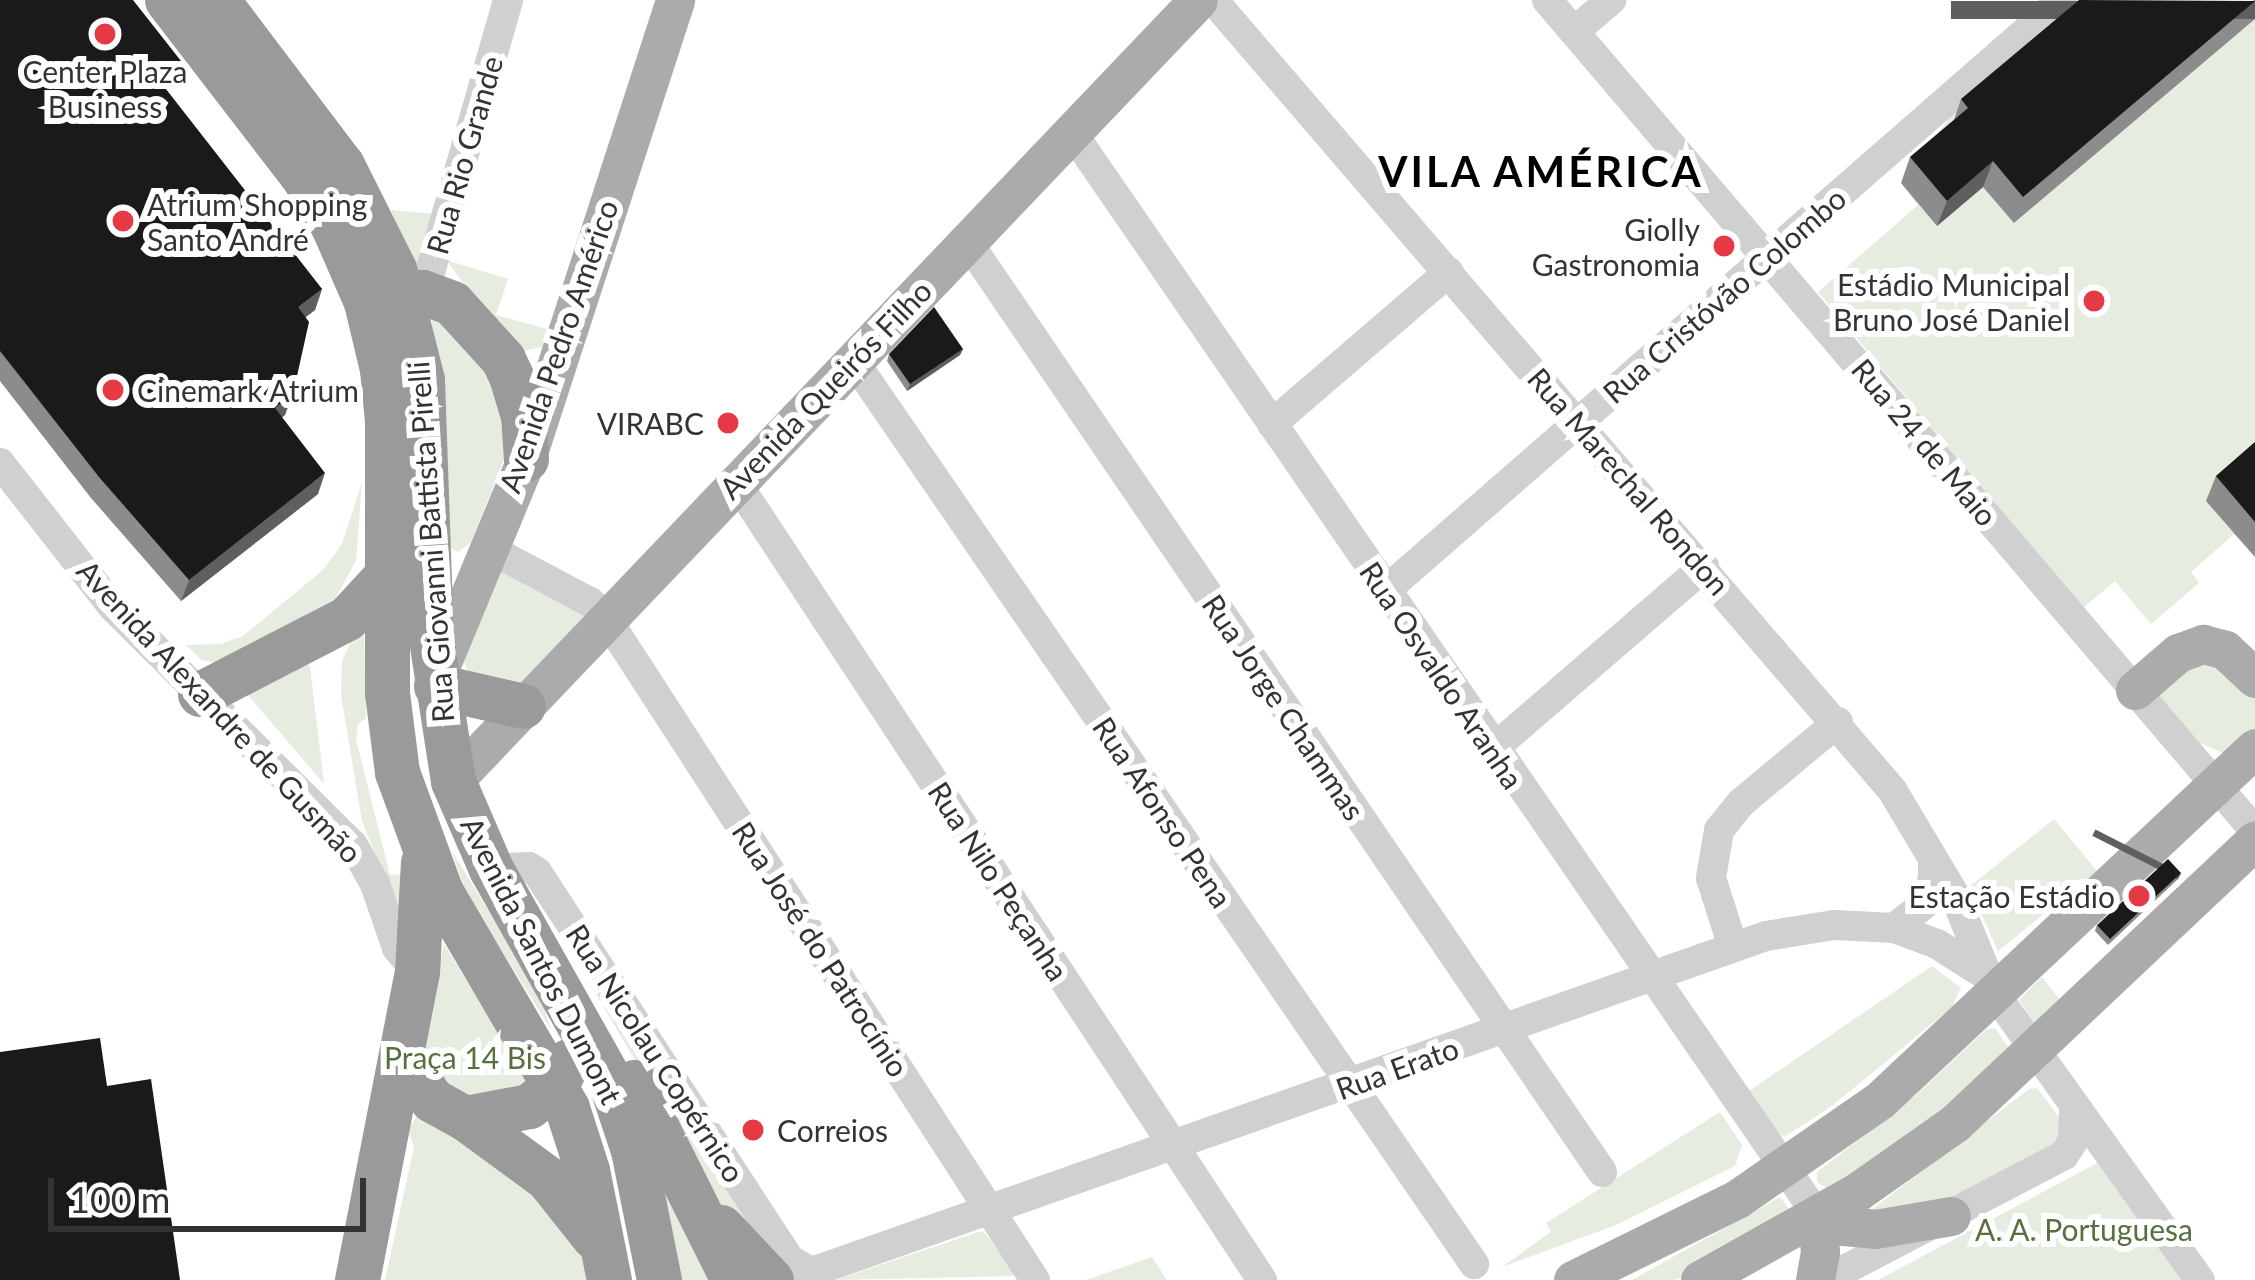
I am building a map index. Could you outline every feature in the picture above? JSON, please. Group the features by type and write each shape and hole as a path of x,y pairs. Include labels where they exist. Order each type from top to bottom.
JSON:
{"highway":[{"name":"Rua Giovanni Battista Pirelli","path":"167,0 312,191 350,260 388,312 390,736 423,850"},
{"name":"Rua Giovanni Battista Pirelli","path":"217,0 359,191 388,312 426,413 435,683 453,781"},
{"path":"388,312 422,292 443,295 502,358 523,416 526,459"},
{"path":"200,694 347,618 386,576"},
{"path":"435,683 523,706"},
{"path":"358,1280 417,972 423,850 453,781"},
{"name":"Avenida Santos Dumont","path":"453,781 491,869 575,1011 620,1107 659,1280"},
{"name":"Avenida Santos Dumont","path":"423,850 441,892 556,1085 581,1149 606,1266"},
{"path":"465,1118 509,1113 556,1085 572,1052 575,1011"},
{"path":"575,1011 620,1056 733,1280"},
{"path":"402,1056 432,1100 465,1118 559,1189 606,1266"},
{"path":"694,1198 787,1275"}],"main road":[{"name":"Avenida Queirós Filho","path":"453,781 1198,0"},
{"name":"Avenida Pedro Américo","path":"435,683 486,547 526,459 679,3"},
{"path":"502,358 532,362 565,338"},
{"path":"2135,690 2177,653 2203,644 2236,657 2255,678"},
{"path":"1573,1280 1677,1233 1786,1170 1880,1100 1991,986 2221,791 2255,748"},
{"path":"1700,1280 1817,1215 1925,1146 2034,1051 2253,832"},
{"path":"1817,1215 1843,1226 1875,1228 1951,1216"},
{"path":"1815,1280 1820,1252 1817,1215"}],"street":[{"name":"Rua Rio Grande","path":"388,312 431,269 508,0"},
{"name":"Rua Marechal Rondon","path":"1213,0 1892,790 1933,859 1991,986"},
{"name":"Rua 24 de Maio","path":"1547,0 2253,832"},
{"path":"1575,32 1611,0"},
{"name":"Rua Cristóvão Colombo","path":"1385,591 2062,0"},
{"name":"Rua Osvaldo Aranha","path":"1071,131 1649,978 1817,1215"},
{"name":"Rua Jorge Chammas","path":"967,241 1602,1172"},
{"path":"1272,424 1449,272"},
{"name":"Rua Afonso Pena","path":"853,360 1474,1264"},
{"name":"Avenida Alexandre de Gusmão","path":"0,463 112,606 361,855 397,948 417,972"},
{"name":"Rua Nilo Peçanha","path":"736,482 1262,1280"},
{"path":"486,547 590,602 606,618"},
{"path":"1493,749 1704,567"},
{"name":"Rua José do Patrocínio","path":"606,618 1035,1280"},
{"path":"1733,947 1711,878 1719,830 1742,802 1838,722"},
{"path":"1894,928 1923,905 1933,880 1933,859"},
{"name":"Rua Nicolau Copérnico","path":"491,869 529,867 538,872 790,1259 787,1275"},
{"name":"Rua Erato","path":"787,1275 820,1270 993,1212 1733,947 1804,928 1894,928 1937,944 1991,986"},
{"path":"1991,986 2200,1280"},
{"path":"1825,1280 2064,1156 2072,1141 2074,1107"}],"green space":[{"name":"Estádio Municipal Bruno José Daniel","path":"2255,0 2255,557 2234,534 2191,572 2199,583 2151,624 2115,581 2083,608 1818,292 1918,205 1901,183 1958,106"},
{"path":"391,210 434,214 424,264 414,266"},
{"path":"446,260 508,279 496,315 554,331 542,347 522,351 508,342"},
{"path":"431,312 496,381 505,457 471,542 458,552 449,547"},
{"path":"362,482 356,561 335,599 216,663 201,660 186,645 221,644 243,636 323,570 342,544"},
{"path":"501,569 581,609 583,617 523,684 469,674 461,653"},
{"path":"356,630 364,633 366,718 358,724 356,739 390,875 402,874 403,924 362,821 341,695 342,661"},
{"path":"2189,660 2228,666 2255,699 2255,733 2223,753 2195,741 2161,700 2158,691"},
{"path":"307,663 310,667 324,784 248,695"},
{"path":"2054,819 2097,871 1998,951 1969,887"},
{"name":"Praça 14 Bis","path":"452,851 541,998 551,1030 465,891"},
{"name":"Praça 14 Bis","path":"535,892 796,1280 731,1221"},
{"name":"Praça 14 Bis","path":"444,944 531,1086 459,1099 421,1046"},
{"path":"1932,966 1961,988 1952,1007 1832,1106 1786,1136 1780,1135 1749,1091"},
{"path":"2042,977 2064,1005 2037,1027 2019,1000"},
{"path":"1995,1028 2012,1053 1943,1117 1828,1189 1817,1182 1817,1172 1915,1096 1987,1029"},
{"path":"2037,1088 2066,1126 2068,1139 1945,1209 1870,1211 2029,1089"},
{"path":"1720,1112 1742,1145 1735,1166 1616,1225 1502,1267 1551,1232 1546,1223"},
{"name":"Praça 14 Bis","path":"418,1114 431,1117 574,1227 589,1280 385,1280 414,1147 408,1130"},
{"path":"654,1145 725,1280 678,1280"},
{"name":"A. A. Portuguesa","path":"2101,1161 2183,1280 1878,1280"},
{"path":"1780,1197 1793,1214 1709,1264 1675,1280 1632,1280"},
{"path":"978,1232 984,1232 1018,1276 836,1280"},
{"path":"1152,1257 1167,1280 1086,1280"}],"building":[{"name":"Atrium Shopping Santo André","path":"0,0 133,0 181,61 158,79 322,289 298,307 309,322 293,394 275,408 325,473 189,580 99,477 0,351"},
{"path":"2079,0 2255,1 2023,197 1993,161 1947,201 1910,157 1968,108 1961,99"},
{"path":"934,307 963,349 910,384 889,354"},
{"path":"2255,442 2255,522 2216,476"},
{"path":"2168,859 2181,873 2110,939 2097,925"},
{"path":"100,1038 107,1086 151,1079 180,1280 0,1280 0,1052"}],"place":[{"name":"Center Plaza Business","path":"105,34"},
{"name":"Atrium Shopping Santo André","path":"123,221"},
{"name":"Giolly Gastronomia","path":"1724,246"},
{"name":"Estádio Municipal Bruno José Daniel","path":"2094,301"},
{"name":"Cinemark Atrium","path":"113,390"},
{"name":"VIRABC","path":"728,423"},
{"name":"Estação Estádio","path":"2139,896"},
{"name":"Correios","path":"753,1130"}],"district":[{"name":"VILA AMÉRICA","path":"1541,171"}]}
